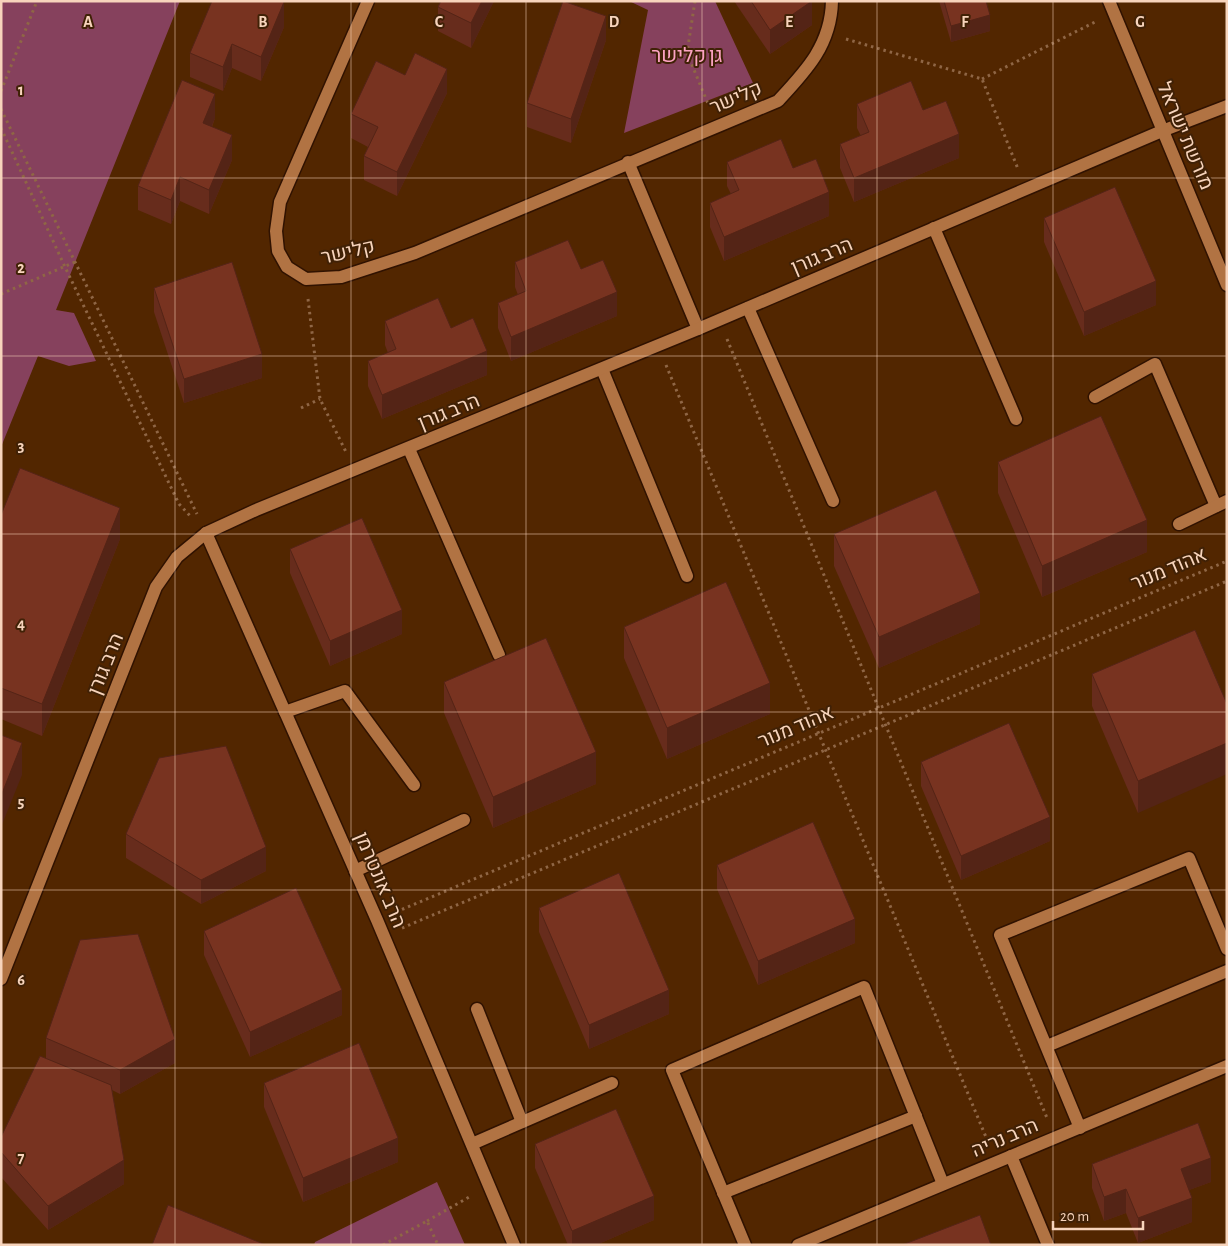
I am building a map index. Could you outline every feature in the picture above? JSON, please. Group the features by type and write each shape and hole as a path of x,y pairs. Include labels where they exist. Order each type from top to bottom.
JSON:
{"street":[{"name":"קלישר","path":"368,1 280,202 276,231 278,251 287,267 306,279 341,277 415,253 778,100 811,65 832,20 832,1"},
{"name":"מורשת ישראל","path":"1111,7 1227,286"},
{"name":"הרב גורן","path":"1,979 156,588 176,557 206,533 354,470 658,346 1162,131 1227,106"},
{"path":"628,162 698,329"},
{"path":"934,228 1016,420"},
{"path":"748,308 833,501"},
{"path":"1095,397 1155,364 1221,503 1178,524"},
{"path":"602,369 687,576"},
{"path":"409,449 498,655"},
{"name":"הרב אונטרמן","path":"206,533 377,920 514,1245"},
{"path":"285,712 345,691 414,785"},
{"path":"355,871 464,820"},
{"path":"1080,1128 1000,935 1189,858 1227,950"},
{"path":"1047,1046 1227,971"},
{"path":"744,1245 672,1070 864,987 943,1184"},
{"path":"477,1009 522,1122"},
{"name":"הרב נריה","path":"798,1245 1227,1066"},
{"path":"472,1144 612,1083"},
{"path":"723,1193 916,1116"},
{"path":"1011,1156 1048,1245"}],"path":[{"path":"1,92 37,1"},
{"path":"695,1 688,52 717,126"},
{"path":"826,33 982,79 1111,7"},
{"path":"982,79 1026,189"},
{"path":"1,109 206,533"},
{"path":"1,128 64,267 179,504 206,533"},
{"path":"1,294 75,262"},
{"path":"306,279 320,399 354,470"},
{"path":"719,320 1055,1138"},
{"path":"658,346 996,1162"},
{"path":"301,408 320,399"},
{"name":"אהוד מנור","path":"377,920 1227,561"},
{"path":"383,936 1227,581"},
{"path":"383,1245 489,1186"},
{"path":"427,1221 438,1245"}],"green space":[{"path":"1,1 180,1 56,310 74,313 96,361 69,366 38,356 1,447"},
{"name":"גן קלישר","path":"629,1 715,1 753,83 624,133 648,10"},
{"path":"437,1182 465,1245 314,1245 315,1242"}],"building":[{"path":"212,1 284,2 261,57 232,44 223,67 190,53"},
{"path":"441,1 482,1 471,23 438,7"},
{"path":"563,1 606,16 571,119 527,103"},
{"path":"751,1 812,1 770,30"},
{"path":"944,1 986,1 990,15 951,26"},
{"path":"415,53 447,69 397,172 364,156 378,127 351,114 376,61 405,75"},
{"path":"182,80 215,94 203,123 232,135 209,190 180,177 171,200 138,186"},
{"path":"911,81 923,110 946,101 959,134 854,178 840,144 869,132 857,104"},
{"path":"781,139 793,168 816,159 829,192 724,237 710,203 739,190 727,162"},
{"path":"1115,187 1156,281 1084,312 1044,218"},
{"path":"568,240 581,269 603,260 617,292 511,337 498,303 526,291 515,262"},
{"path":"232,262 262,354 184,379 154,288"},
{"path":"438,298 451,328 473,318 487,351 382,395 368,361 396,349 385,321"},
{"path":"1101,416 1147,520 1042,566 998,462"},
{"path":"20,468 120,508 42,704 1,688 1,515"},
{"path":"936,490 980,593 879,637 834,534"},
{"path":"362,518 402,610 330,641 290,549"},
{"path":"726,582 770,683 667,728 624,627"},
{"path":"1195,630 1227,704 1227,743 1138,781 1092,674"},
{"path":"546,638 596,752 493,797 444,682"},
{"path":"1009,723 1050,817 961,856 921,762"},
{"path":"1,735 22,743 1,796"},
{"path":"226,746 266,847 201,880 126,834 159,758"},
{"path":"813,822 855,919 758,961 717,865"},
{"path":"619,873 669,990 589,1025 539,908"},
{"path":"296,888 342,990 250,1032 204,931"},
{"path":"138,934 175,1039 120,1070 46,1038 80,940"},
{"path":"359,1043 398,1138 303,1178 264,1083"},
{"path":"40,1056 111,1085 124,1160 48,1206 1,1152 1,1137"},
{"path":"616,1109 654,1196 572,1231 535,1144"},
{"path":"1198,1123 1211,1158 1181,1169 1192,1198 1138,1218 1126,1189 1104,1197 1092,1164"},
{"path":"168,1205 266,1245 152,1245"},
{"path":"980,1215 991,1245 902,1245"}]}
